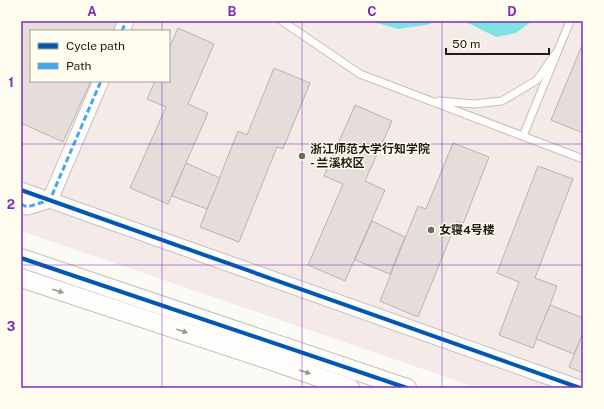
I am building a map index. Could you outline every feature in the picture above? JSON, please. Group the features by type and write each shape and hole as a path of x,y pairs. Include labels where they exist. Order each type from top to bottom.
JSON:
{"street":[{"path":"50,200 100,82"},
{"path":"21,190 580,388"},
{"path":"21,204 27,207 50,200"},
{"path":"21,258 407,388"},
{"path":"21,278 350,388"}],"lane":[{"path":"282,21 360,74 583,159"},
{"path":"523,136 570,21"},
{"path":"429,100 474,104 502,101 537,80 556,53"}],"shaded area":[{"name":"浙江师范大学行知学院 - 兰溪校区","path":"21,21 583,21 583,388 478,388 21,231"}],"water":[{"path":"374,21 438,21 426,25 398,29"},
{"path":"464,21 532,21 516,33 496,37"}],"building":[{"path":"21,21 118,21 114,30 30,30 30,82 91,82 63,142 21,123"},
{"path":"178,28 214,44 188,104 208,113 168,204 130,188 166,107 147,99 155,82 170,82 170,47"},
{"path":"583,43 583,133 551,120"},
{"path":"274,68 310,83 283,149 277,147 239,242 200,227 238,131 247,135"},
{"path":"355,105 392,121 365,181 385,190 345,281 308,265 343,184 324,176"},
{"name":"女寝4号楼","path":"453,143 489,157 463,224 457,221 418,317 380,301 418,206 426,209"},
{"path":"186,163 220,178 207,209 172,196"},
{"path":"538,166 573,179 535,278 557,286 533,348 499,335 519,282 497,273"},
{"path":"372,221 405,237 390,274 355,260"},
{"path":"550,305 583,318 583,333 574,354 536,339"},
{"path":"583,333 583,373 569,367"}],"marked path":[{"path":"122,30 126,21"},
{"path":"21,204 27,207 50,200 101,82"}],"cycle path":[{"path":"21,190 580,388"},
{"path":"21,258 407,388"}],"place":[{"name":"浙江师范大学行知学院 - 兰溪校区","path":"302,156"},
{"name":"女寝4号楼","path":"431,230"}]}
